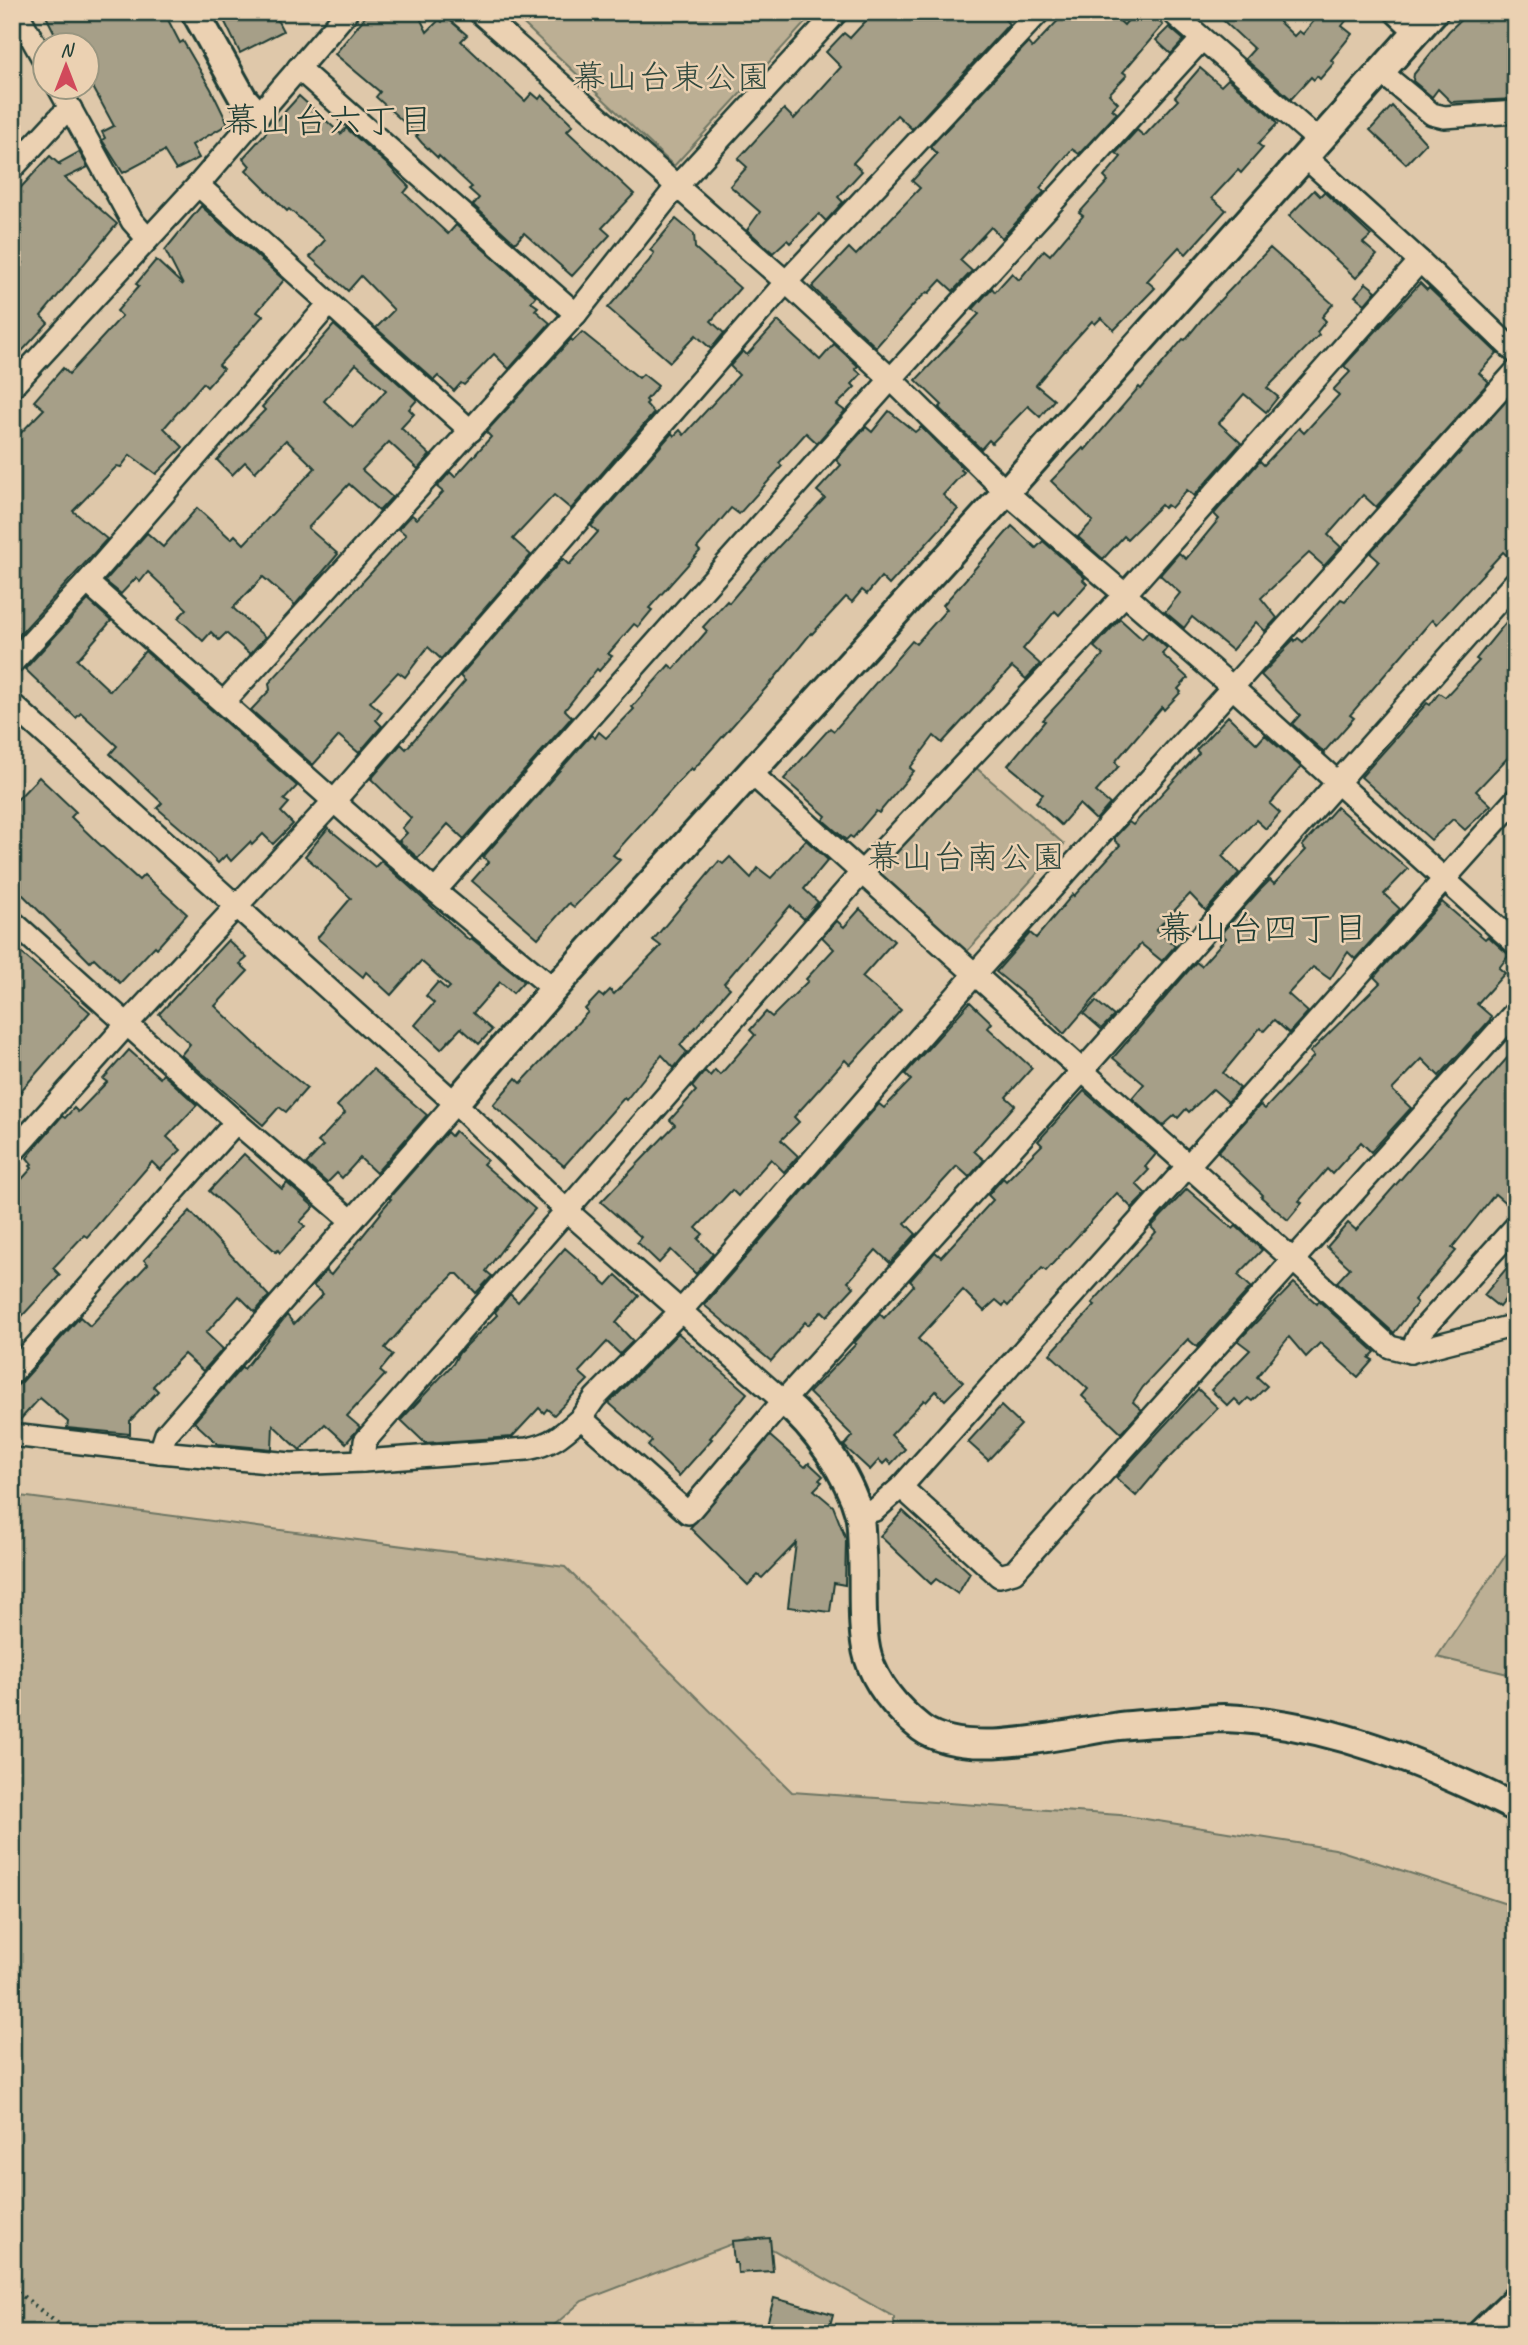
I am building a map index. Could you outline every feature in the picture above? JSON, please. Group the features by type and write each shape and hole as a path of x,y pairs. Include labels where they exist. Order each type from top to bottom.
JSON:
{"street":[{"path":"17,12 32,39"},
{"path":"195,12 243,98 257,114"},
{"path":"12,387 198,185 347,12"},
{"path":"479,12 786,282 891,379 1006,492 1126,593 1516,944"},
{"path":"224,702 576,314 677,186 837,12"},
{"path":"12,1153 128,1023 335,800 786,282 1039,12"},
{"path":"1172,12 1312,149 1420,261 1516,353"},
{"path":"160,1452 166,1434 554,989 752,774 1381,72 1417,18"},
{"path":"435,891 891,379 1202,39"},
{"path":"298,68 576,314"},
{"path":"1381,72 1432,114 1444,117 1516,112"},
{"path":"67,102 132,221 148,239"},
{"path":"12,169 60,117 71,110"},
{"path":"198,185 471,431"},
{"path":"363,1461 365,1441 863,872 1126,593 1420,261"},
{"path":"12,663 87,582 329,304"},
{"path":"12,1435 291,1464 363,1461 546,1445 581,1418 595,1398 680,1312 976,974 1516,371"},
{"path":"581,1418 688,1513 783,1401 1082,1070 1516,581"},
{"path":"87,582 435,891 554,989"},
{"path":"12,704 455,1103 566,1210 803,1417 839,1468 859,1515 868,1656 883,1689 904,1714 925,1730 951,1742 980,1743 1014,1742 1117,1726 1222,1718 1279,1723 1367,1744 1469,1785 1516,1808"},
{"path":"752,774 1390,1347 1410,1352 1516,1325"},
{"path":"859,1515 875,1510 901,1487 1516,799"},
{"path":"15,929 128,1023 236,1122 352,1221"},
{"path":"901,1487 999,1576 1014,1572 1516,1011"},
{"path":"12,1373 236,1122"},
{"path":"1410,1352 1421,1331 1516,1226"},
{"path":"1481,2333 1516,2299"}],"path":[{"path":"12,2288 70,2333"}],"green space":[{"name":"幕山台東公園","path":"511,12 815,12 674,166"},
{"name":"幕山台南公園","path":"966,759 1064,844 962,957 864,871"},
{"path":"12,1495 565,1567 792,1792 1120,1815 1335,1849 1516,1907 1516,2333 894,2333 894,2317 750,2237 582,2301 545,2333 12,2333"},
{"path":"1516,1540 1516,1676 1437,1657"}],"building":[{"path":"44,12 164,12 180,43 183,41 211,89 228,124 192,145 199,158 176,170 164,151 123,173 102,140 105,138 102,132 114,126 101,102 102,32 54,32"},
{"path":"220,12 273,12 283,31 240,53"},
{"path":"369,12 417,12 427,32 446,17 467,35 461,41 525,101 532,93 539,99 542,95 573,125 567,131 634,194 602,228 610,235 572,276 524,233 515,243 473,205 479,198 469,189 472,187 376,97 380,92 335,54"},
{"path":"874,12 998,12 1009,24 912,129 897,115 853,163 862,171 838,197 843,202 826,221 819,214 790,243 787,240 773,253 747,230 760,212 730,186 747,167 738,159 784,109 794,119 841,67 826,52 844,33 850,38"},
{"path":"1066,12 1110,12 1124,25 1135,12 1148,12 1163,25 1123,72 1127,75 1109,94 1118,103 1112,109 1117,113 1079,154 1072,149 1040,188 1044,192 1002,238 991,227 960,260 972,271 953,291 941,280 917,301 876,347 812,287 849,248 856,255 920,188 912,181 937,154 930,147 1028,43 1032,48"},
{"path":"1214,12 1269,12 1294,36 1299,31 1303,34 1321,12 1353,12 1342,26 1352,34 1331,60 1334,63 1320,79 1317,76 1314,80 1311,77 1291,99 1245,59 1254,49"},
{"path":"1469,12 1516,12 1516,99 1451,102 1438,89 1432,97 1413,81 1414,74 1449,31"},
{"path":"1169,27 1184,40 1171,54 1156,40"},
{"path":"1200,68 1221,86 1228,79 1277,124 1258,144 1263,148 1241,173 1238,170 1212,198 1226,210 1186,254 1179,247 1147,281 1155,288 1114,330 1101,318 1095,324 1092,321 1036,385 1054,400 1040,417 1028,406 992,443 989,440 981,449 939,408 942,405 916,380 979,314 973,309 992,288 995,292 1012,273 1019,280 1044,250 1050,255 1083,216 1079,213 1108,181 1104,177 1121,157 1116,153 1137,130 1144,136 1178,100 1175,97"},
{"path":"299,96 341,134 346,128 388,165 409,187 404,193 448,234 456,225 536,296 531,302 538,307 535,310 550,323 509,369 494,354 464,385 461,383 454,391 438,376 434,380 376,328 394,310 361,276 348,291 310,257 325,240 289,209 287,211 246,170 250,166 243,158"},
{"path":"1392,106 1426,143 1406,164 1370,130"},
{"path":"79,152 88,167 65,178 117,224 41,316 48,323 12,362 12,276 23,263 12,254 12,197 50,156 61,166 59,163"},
{"path":"1314,190 1320,196 1324,192 1371,236 1363,243 1377,255 1356,278 1289,216"},
{"path":"201,206 284,280 257,312 263,316 219,365 223,369 207,387 203,383 164,428 183,447 156,474 130,455 121,467 117,466 73,511 107,539 12,643 12,442 44,409 34,401 63,368 69,374 122,316 117,311 139,286 136,284 156,260 183,285 165,250"},
{"path":"676,219 694,234 695,248 740,288 711,321 724,333 711,349 696,335 670,362 608,308 649,261 654,253 650,250"},
{"path":"1270,248 1333,304 1322,317 1326,321 1317,332 1319,335 1267,388 1278,397 1266,412 1244,394 1219,423 1241,443 1194,496 1187,490 1171,508 1161,505 1127,539 1124,536 1103,559 1078,537 1093,521 1051,481 1083,448 1085,450 1139,387 1141,389 1183,339 1185,340"},
{"path":"1366,283 1376,291 1365,304 1355,296"},
{"path":"1420,283 1427,290 1429,288 1497,353 1479,373 1489,382 1376,507 1363,495 1328,535 1341,547 1324,566 1309,553 1261,598 1277,618 1265,631 1256,622 1232,650 1192,617 1184,628 1165,612 1180,593 1160,575 1179,553 1186,559 1219,519 1214,514 1260,461 1264,465 1299,428 1304,433 1339,395 1333,390 1350,372 1344,366"},
{"path":"778,321 820,360 834,344 858,366 855,369 861,374 852,384 855,387 837,405 845,411 817,443 806,433 779,463 782,466 739,514 731,508 697,548 700,551 649,608 652,610 638,627 634,624 608,654 612,656 599,671 597,669 565,710 572,717 464,839 448,824 418,858 399,841 407,833 402,828 411,818 371,779 401,744 406,749 465,681 460,676 550,573 563,559 569,565 598,532 591,526 672,433 674,436 680,430 684,435 739,375 730,366 743,351 747,355"},
{"path":"334,325 417,400 409,409 414,414 401,428 430,455 418,469 389,442 362,470 392,497 379,511 349,484 308,528 338,554 295,605 263,577 233,608 265,637 250,654 226,633 219,640 211,632 203,641 178,618 187,609 148,572 140,582 136,578 121,594 105,581 147,533 163,547 197,508 231,539 235,535 244,544 315,468 286,440 255,472 245,462 232,475 217,460 265,410 262,407","holes":["356,364 386,390 353,428 324,401"]},
{"path":"582,332 639,378 643,374 658,386 646,400 654,413 571,509 554,495 513,539 531,555 441,659 428,647 405,677 398,672 370,702 382,712 376,720 382,726 359,753 339,736 313,765 251,710 270,690 269,683 406,535 399,529 412,515 417,519 443,492 437,487 450,472 455,477 491,437 486,432 571,339 573,341"},
{"path":"1509,398 1516,404 1516,564 1503,552 1437,624 1432,620 1350,715 1354,718 1324,752 1292,724 1300,715 1261,675 1294,639 1295,641 1298,638 1303,642 1341,599 1345,601 1379,561 1370,553"},
{"path":"889,411 915,432 921,427 962,468 964,472 943,495 958,509 889,585 881,577 867,594 862,590 852,602 846,597 811,633 693,770 691,768 613,855 620,860 574,907 569,903 538,938 472,881 489,862 483,857 591,735 595,738 599,732 606,738 634,709 632,707 669,665 674,669 707,631 703,627 727,601 729,603 825,498 817,491 841,465 836,460 866,427 872,432"},
{"path":"1012,526 1036,548 1043,541 1085,578 1083,580 1087,584 1059,615 1055,611 1023,649 1040,664 1026,679 1012,667 942,743 934,736 910,768 914,771 879,813 876,811 853,838 850,836 846,840 823,820 826,816 784,779 830,728 834,731 912,641 916,644 947,609 943,605"},
{"path":"88,600 111,621 77,660 110,691 145,651 297,786 284,800 289,803 281,812 293,824 273,844 263,834 252,845 250,842 231,861 226,855 218,863 157,808 162,803 110,754 117,746 81,713 76,718 25,669"},
{"path":"1516,610 1516,749 1476,791 1491,805 1465,830 1453,819 1431,840 1361,777 1427,703 1430,705 1439,693 1445,697 1479,661 1476,659"},
{"path":"1120,619 1142,639 1148,632 1167,648 1162,654 1188,678 1178,689 1181,692 1164,710 1162,707 1115,762 1119,766 1096,792 1110,804 1096,820 1079,804 1061,825 1036,802 1043,794 1008,765 1045,721 1043,720 1103,655 1094,647"},
{"path":"1228,716 1257,744 1265,735 1301,767 1270,804 1280,813 1266,829 1256,820 1222,856 1239,873 1206,911 1190,894 1156,930 1175,946 1162,961 1141,944 1064,1034 1029,999 996,972 1030,933 1036,938 1120,845 1115,841 1115,837 1129,822 1133,825 1199,753 1196,750"},
{"path":"39,777 76,812 71,817 97,842 139,880 144,875 187,914 157,948 155,946 120,983 94,958 90,962 12,884 12,805"},
{"path":"1337,807 1408,869 1384,894 1400,909 1355,959 1348,952 1330,979 1313,967 1288,994 1308,1012 1289,1033 1274,1020 1264,1031 1260,1028 1223,1073 1240,1088 1228,1102 1213,1089 1189,1112 1186,1109 1178,1118 1175,1115 1163,1126 1132,1098 1144,1084 1113,1058 1196,962 1201,966 1226,938 1222,934 1224,930 1258,892 1270,880 1274,884 1306,850 1302,846"},
{"path":"328,828 375,867 381,861 469,940 471,938 524,981 513,993 500,982 473,1013 492,1030 479,1044 461,1028 441,1049 415,1025 434,1003 426,996 438,982 447,990 450,987 421,961 391,995 366,972 363,977 317,938 351,898 305,856"},
{"path":"806,840 828,860 804,889 818,902 804,919 790,906 724,983 730,988 680,1045 687,1052 674,1068 662,1055 626,1100 624,1098 564,1166 493,1105 516,1078 521,1083 588,1012 585,1009 599,994 603,997 610,990 614,994 661,946 653,940 719,861 723,864 730,857 751,878 758,868 771,878"},
{"path":"1442,902 1485,939 1490,938 1509,955 1499,968 1505,973 1477,1004 1491,1016 1490,1020 1439,1076 1422,1059 1392,1090 1411,1108 1371,1152 1361,1142 1332,1174 1327,1169 1299,1201 1302,1203 1288,1220 1261,1197 1263,1195 1218,1152 1260,1105 1265,1109 1314,1056 1310,1052 1380,983 1374,977"},
{"path":"860,909 894,941 862,977 901,1010 850,1065 845,1060 794,1117 799,1122 781,1140 798,1156 784,1172 771,1159 738,1196 732,1190 696,1228 703,1234 698,1239 713,1254 696,1274 671,1250 659,1263 637,1242 641,1237 601,1202 675,1125 670,1120 696,1091 692,1087 705,1071 710,1076 715,1070 720,1075 755,1035 750,1030 766,1012 772,1017 808,981 806,979 834,949 822,937 837,921 844,927"},
{"path":"228,940 247,958 240,964 248,971 215,1006 269,1057 307,1088 286,1112 279,1107 263,1125 181,1055 190,1044 159,1014"},
{"path":"12,945 90,1012 12,1101"},
{"path":"1096,1001 1114,1016 1101,1029 1084,1014"},
{"path":"970,1002 992,1023 988,1028 1032,1068 1006,1097 1015,1105 974,1151 984,1160 969,1177 957,1166 905,1223 916,1234 890,1263 876,1250 848,1282 854,1287 827,1316 822,1311 808,1325 805,1322 771,1361 704,1305 879,1104 884,1108 911,1080 905,1074"},
{"path":"1516,1048 1516,1212 1495,1194 1452,1248 1456,1251 1414,1300 1417,1303 1394,1333 1337,1282 1350,1268 1327,1247 1348,1223 1356,1230"},
{"path":"129,1050 160,1078 163,1074 197,1105 167,1137 181,1150 160,1170 152,1162 87,1237 84,1235 53,1268 60,1275 12,1327 12,1190 32,1168 27,1158 43,1138 62,1116 65,1118 74,1108 78,1112 107,1082 103,1079"},
{"path":"373,1069 427,1115 376,1173 360,1158 342,1178 337,1173 327,1183 306,1164 323,1146 318,1142 345,1113 337,1106"},
{"path":"1084,1091 1156,1154 1145,1167 1149,1170 1136,1184 1146,1194 1132,1208 1117,1193 1046,1271 1042,1268 1008,1306 1005,1303 1003,1306 996,1300 984,1311 963,1290 918,1339 963,1382 945,1400 936,1391 926,1402 924,1400 891,1435 905,1449 891,1464 887,1460 883,1464 879,1460 870,1470 844,1446 853,1436 809,1393 856,1344 854,1343 880,1314 884,1318 914,1285 910,1281 935,1252 941,1257 993,1200 988,1195 1003,1178 1006,1181 1042,1145 1038,1141"},
{"path":"455,1131 487,1160 483,1164 535,1209 486,1271 492,1276 476,1293 458,1274 454,1274 385,1348 393,1355 380,1371 385,1375 347,1416 360,1427 346,1443 325,1424 300,1450 273,1425 272,1449 218,1444 194,1422 242,1367 244,1369 287,1315 294,1324 323,1294 313,1286 326,1271 331,1275 381,1213 391,1199 389,1198 447,1132 451,1136"},
{"path":"244,1154 282,1189 287,1183 314,1207 300,1222 305,1226 280,1253 209,1191"},
{"path":"1187,1189 1233,1229 1236,1226 1262,1250 1238,1275 1251,1287 1197,1347 1188,1339 1143,1387 1133,1402 1142,1410 1121,1433 1082,1396 1088,1389 1050,1354 1156,1232 1151,1227"},
{"path":"190,1211 269,1296 255,1312 239,1296 206,1333 223,1349 203,1371 184,1354 153,1386 158,1391 130,1421 130,1434 67,1428 68,1422 40,1398 18,1422 12,1422 12,1389 22,1382 80,1317 90,1326 148,1264 144,1260"},
{"path":"565,1248 607,1285 616,1275 639,1296 616,1323 633,1341 620,1354 607,1342 579,1372 588,1380 554,1415 547,1409 544,1413 539,1408 512,1437 425,1443 401,1420 453,1364 459,1353 497,1315 495,1312 510,1294 518,1302"},
{"path":"1516,1257 1516,1304 1507,1297 1499,1307 1484,1295"},
{"path":"1294,1283 1317,1304 1319,1301 1375,1352 1369,1358 1373,1360 1358,1377 1320,1343 1306,1357 1289,1337 1257,1377 1267,1386 1252,1401 1248,1398 1241,1405 1235,1399 1228,1406 1211,1390 1250,1350 1238,1341"},
{"path":"678,1333 747,1393 679,1476 648,1446 652,1441 609,1403"},
{"path":"1198,1389 1218,1408 1162,1465 1136,1496 1116,1478"},
{"path":"1001,1406 1021,1425 988,1460 968,1442"},
{"path":"770,1436 805,1467 809,1463 823,1476 819,1480 822,1482 814,1490 833,1506 846,1539 845,1585 834,1583 830,1612 788,1607 796,1543 762,1578 758,1575 748,1585 690,1528"},
{"path":"903,1511 970,1573 958,1594 936,1579 931,1584 880,1536"},
{"path":"770,2238 773,2271 738,2273 732,2241"},
{"path":"774,2298 833,2314 828,2333 786,2333 766,2328"}],"district":[{"name":"幕山台六丁目","path":"328,120"},
{"name":"幕山台四丁目","path":"1263,928"}]}
